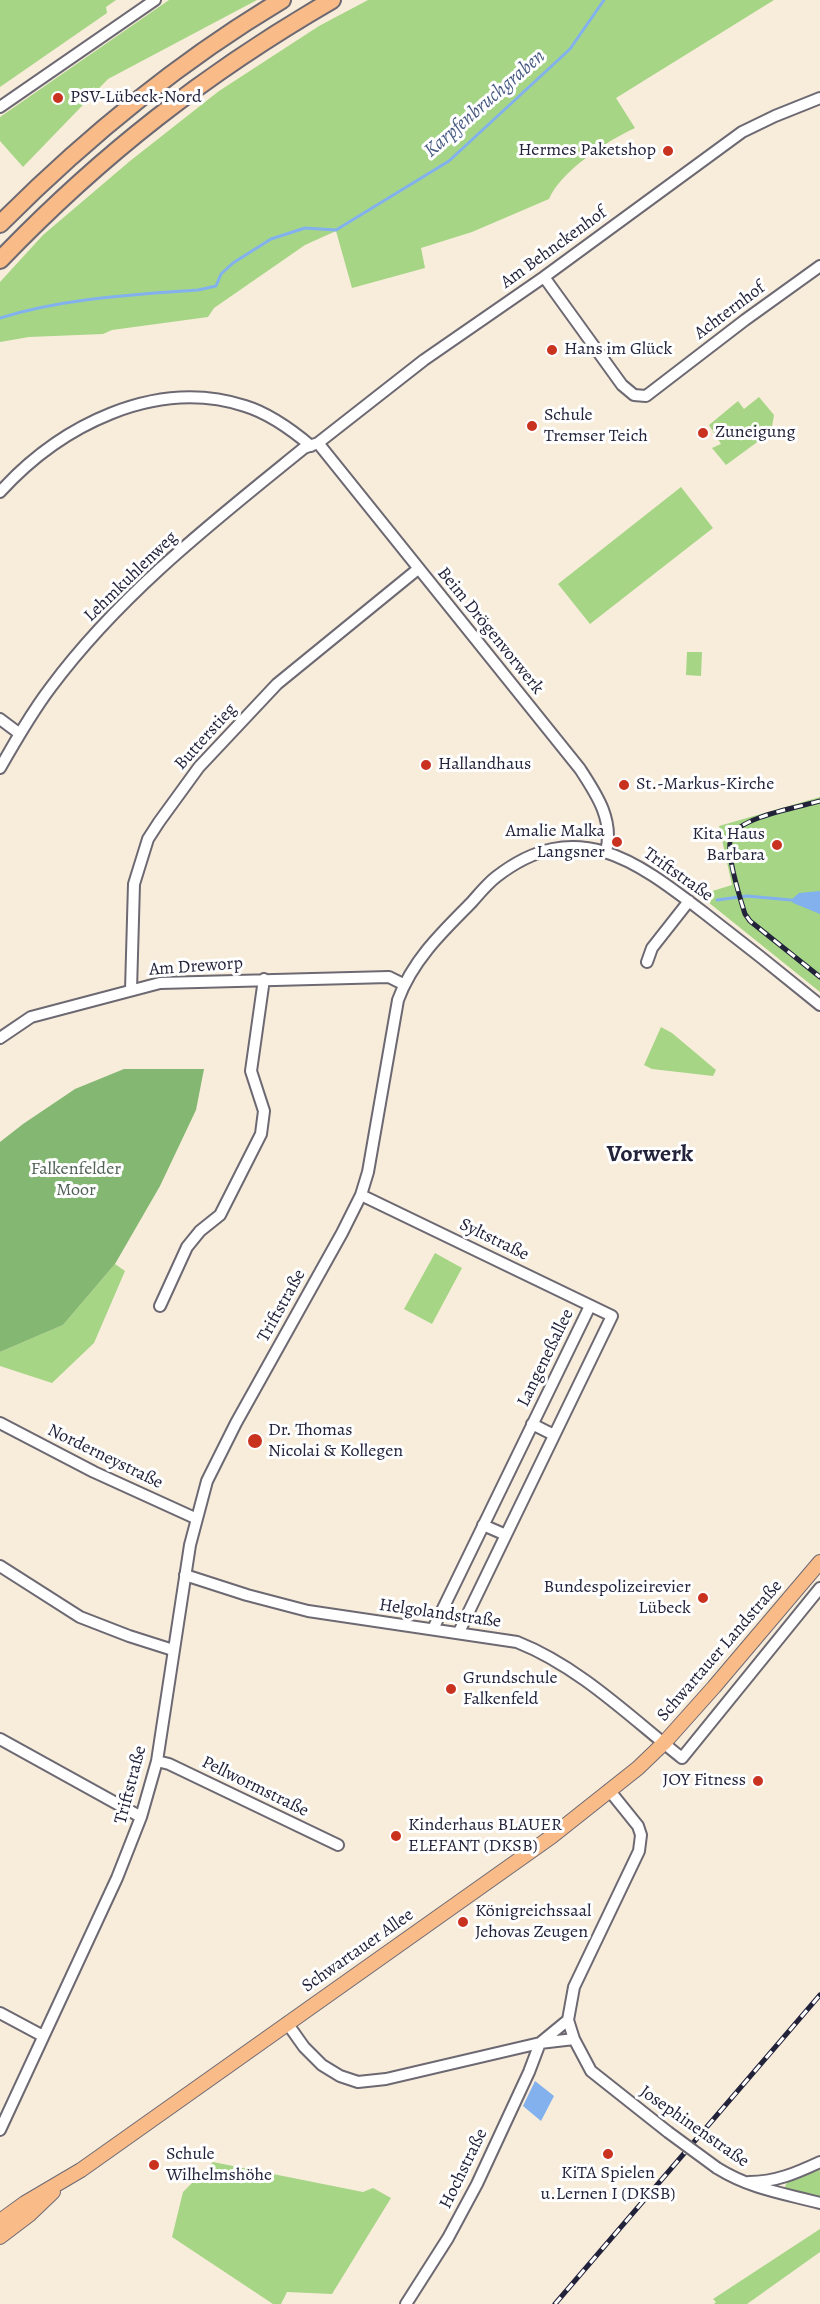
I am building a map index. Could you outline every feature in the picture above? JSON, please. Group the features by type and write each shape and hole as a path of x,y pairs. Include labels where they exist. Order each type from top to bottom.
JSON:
{"highway":[{"path":"0,224 67,159 122,113 199,53 282,0"},
{"path":"0,260 86,175 145,125 217,72 279,31 332,0"}],"main road":[{"name":"Schwartauer Landstraße","path":"664,1743 820,1562"},
{"name":"Schwartauer Allee","path":"0,2221 25,2203 65,2180 551,1837 638,1768 664,1743"},
{"name":"Schwartauer Allee","path":"0,2237 29,2216 65,2180"}],"street":[{"path":"0,107 155,0"},
{"name":"Am Behnckenhof","path":"315,444 424,360 544,277 742,132 774,116 820,98"},
{"name":"Achternhof","path":"544,277 622,385 634,395 646,396 820,266"},
{"name":"Beim Drögenvorwerk","path":"0,492 20,470 61,440 99,418 129,406 159,399 205,398 247,407 315,444 580,769 602,807 609,828 610,837 606,852"},
{"name":"Lehmkuhlenweg","path":"0,768 51,687 91,638 149,579 207,527 304,448 315,444"},
{"name":"Butterstieg","path":"131,990 134,884 148,840 165,813 215,749 277,684 418,569"},
{"path":"0,719 20,734"},
{"name":"Triftstraße","path":"0,2130 3,2115 43,2036 117,1878 141,1817 157,1761 184,1575 195,1518 207,1482 236,1423 361,1195 368,1172 398,1000 417,961 494,878 516,863 540,852 563,847 584,848 606,852 647,870 820,1005"},
{"path":"647,962 652,948 689,901"},
{"name":"Am Dreworp","path":"0,1038 31,1017 160,982 388,977 404,984"},
{"path":"160,1306 187,1247 200,1231 220,1215 261,1134 264,1111 250,1071 264,979"},
{"name":"Syltstraße","path":"361,1195 612,1316 554,1435"},
{"name":"Langeneßallee","path":"433,1629 590,1306"},
{"name":"Norderneystraße","path":"0,1423 94,1472 195,1518"},
{"name":"Langeneßallee","path":"532,1424 554,1435"},
{"path":"459,1632 554,1435"},
{"path":"483,1525 506,1535"},
{"path":"0,1566 80,1617 120,1633 174,1650"},
{"name":"Helgolandstraße","path":"184,1575 308,1611 517,1642 539,1651 579,1676 664,1743"},
{"name":"Schwartauer Landstraße","path":"664,1743 682,1758 820,1588"},
{"path":"0,1739 141,1817"},
{"name":"Pellwormstraße","path":"157,1761 169,1764 338,1845"},
{"path":"287,2023 304,2047 322,2065 340,2076 358,2082 386,2079 540,2043 574,2039 567,2020 574,1987 639,1851 641,1835 638,1826 609,1790"},
{"path":"0,2013 43,2036"},
{"path":"540,2043 567,2020"},
{"name":"Josephinenstraße","path":"574,2039 591,2071 717,2168 742,2183 820,2203"},
{"name":"Hochstraße","path":"406,2304 448,2238 477,2184 530,2072 540,2043"},
{"path":"742,2183 770,2182 794,2175 820,2162"}],"green space":[{"path":"0,0 116,0 106,7 107,13 0,87"},
{"path":"169,0 257,0 108,79 23,167 0,141 0,117"},
{"path":"368,0 774,0 616,98 635,128 586,158 563,178 549,199 472,232 421,248 425,268 352,288 336,231 305,245 214,308 208,317 112,330 103,334 29,337 0,342 0,282 43,235 130,161 219,91 319,26"},
{"path":"759,397 774,415 771,432 726,465 712,448 721,444 709,425 738,401 744,409"},
{"path":"681,487 713,528 590,624 558,584"},
{"path":"687,652 702,652 701,676 686,675"},
{"path":"820,797 820,992 703,898 709,892 732,885 719,826"},
{"path":"661,1027 672,1033 716,1070 713,1076 652,1069 644,1065"},
{"name":"Falkenfelder Moor","path":"124,1069 204,1069 196,1110 160,1186 115,1264 63,1325 0,1352 0,1142 75,1089"},
{"path":"435,1253 462,1268 432,1324 404,1309"},
{"path":"115,1264 125,1271 94,1343 52,1383 0,1366 0,1352 63,1325"},
{"path":"213,2162 363,2192 373,2188 391,2198 332,2294 287,2292 281,2304 273,2304 172,2237 183,2192"},
{"path":"820,2170 820,2197 788,2191 785,2187 787,2182"},
{"path":"820,2229 820,2252 747,2304 714,2304 716,2302 713,2299"}],"water":[{"path":"820,891 820,914 793,903 791,900 799,893"},
{"path":"535,2081 554,2096 541,2121 523,2106"}],"waterway":[{"name":"Karpfenbruchgraben","path":"0,318 73,302 198,290 216,286 221,274 233,263 271,239 305,228 336,230 449,161 570,49 604,0"},
{"path":"717,900 747,896 791,900"}],"railway":[{"path":"820,801 757,818 736,830 731,837 730,844 734,875 745,914 750,921 820,977"},
{"path":"555,2304 820,1995"}],"place":[{"name":"PSV-Lübeck-Nord","path":"58,98"},
{"name":"Hermes Paketshop","path":"668,151"},
{"name":"Hans im Glück","path":"552,350"},
{"name":"Schule Tremser Teich","path":"532,426"},
{"name":"Zuneigung","path":"703,433"},
{"name":"Hallandhaus","path":"426,765"},
{"name":"St.-Markus-Kirche","path":"624,785"},
{"name":"Amalie Malka Langsner","path":"617,842"},
{"name":"Kita Haus Barbara","path":"777,845"},
{"name":"Dr. Thomas Nicolai & Kollegen","path":"255,1441"},
{"name":"Bundespolizeirevier Lübeck","path":"703,1598"},
{"name":"Grundschule Falkenfeld","path":"451,1689"},
{"name":"JOY Fitness","path":"758,1781"},
{"name":"Kinderhaus BLAUER ELEFANT (DKSB)","path":"396,1836"},
{"name":"Königreichssaal Jehovas Zeugen","path":"463,1922"},
{"name":"KiTA Spielen u.Lernen I (DKSB)","path":"608,2154"},
{"name":"Schule Wilhelmshöhe","path":"154,2165"}],"district":[{"name":"Vorwerk","path":"650,1155"}]}
